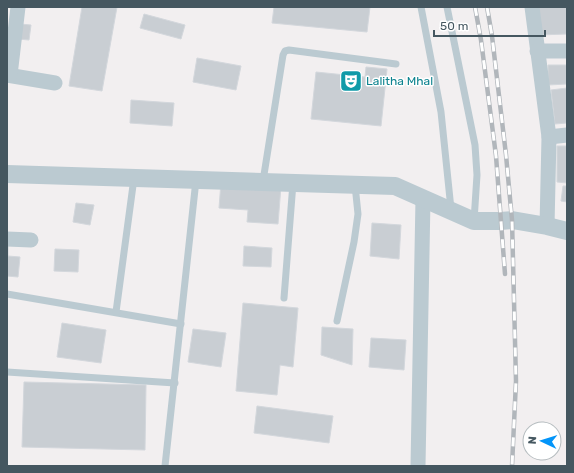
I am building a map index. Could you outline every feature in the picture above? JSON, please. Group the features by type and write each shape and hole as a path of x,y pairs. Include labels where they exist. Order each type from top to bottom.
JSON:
{"street":[{"path":"18,7 8,75 55,83"},
{"path":"532,7 549,137 547,226"},
{"path":"537,51 567,51"},
{"path":"549,137 567,135"},
{"path":"7,174 395,186 474,221 512,220 567,230"},
{"path":"418,466 423,198"},
{"path":"7,239 31,240"}],"lane":[{"path":"421,7 441,112 451,211"},
{"path":"447,7 475,145 477,175 474,221"},
{"path":"263,182 283,55 285,51 289,50 396,64"},
{"path":"116,312 134,178"},
{"path":"166,466 196,180"},
{"path":"284,298 293,183"},
{"path":"337,321 354,242 358,214 355,184"},
{"path":"7,294 181,324"},
{"path":"7,372 175,383"}],"building":[{"path":"82,7 117,7 102,91 69,86"},
{"path":"274,7 370,7 367,32 272,23"},
{"path":"537,7 567,7 567,34 538,35"},
{"path":"144,14 185,25 181,39 140,28"},
{"path":"20,24 31,25 29,40 18,39"},
{"path":"197,58 241,66 236,90 193,82"},
{"path":"548,65 567,65 567,84 548,85"},
{"path":"366,67 387,69 381,126 311,119 316,72 365,77"},
{"path":"567,88 567,123 555,124 551,90"},
{"path":"131,100 174,103 172,126 130,123"},
{"path":"557,146 567,146 567,183 557,182"},
{"path":"221,182 281,186 278,224 247,222 248,210 219,208"},
{"path":"563,186 567,186 567,202 561,201"},
{"path":"76,203 94,205 90,225 73,222"},
{"path":"372,223 401,225 399,259 370,256"},
{"path":"7,244 8,256 20,257 18,277 7,276"},
{"path":"244,246 272,248 271,267 243,266"},
{"path":"55,249 79,250 78,272 54,271"},
{"path":"243,303 298,308 293,367 280,365 277,395 236,391"},
{"path":"62,323 106,330 101,363 57,357"},
{"path":"322,327 353,329 352,365 321,355"},
{"path":"193,329 226,333 221,367 188,362"},
{"path":"371,338 406,340 404,370 369,367"},
{"path":"24,382 146,385 145,450 22,447"},
{"path":"257,406 333,416 329,443 254,433"}],"railway":[{"path":"475,7 481,40 496,156 505,274"},
{"path":"487,7 492,36 506,155 512,220 516,381 512,466"}],"place":[{"name":"Lalitha Mhal","path":"351,81"}]}
